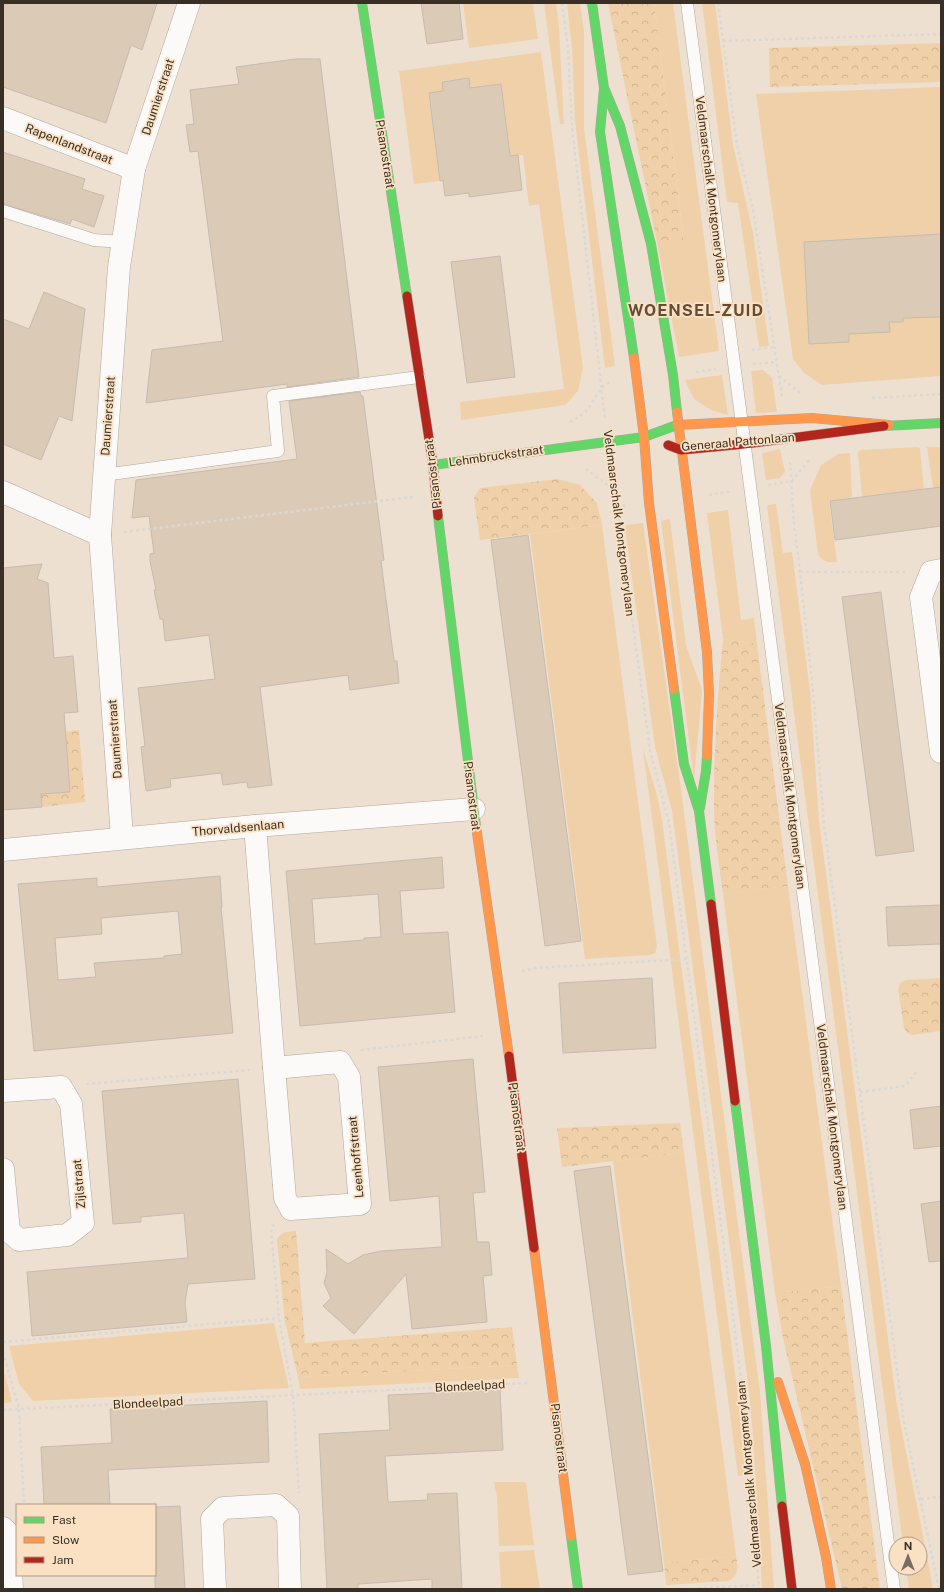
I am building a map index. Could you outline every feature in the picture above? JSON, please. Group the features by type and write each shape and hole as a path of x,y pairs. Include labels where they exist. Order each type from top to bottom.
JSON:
{"main road":[{"name":"Pisanostraat","path":"362,3 433,465 435,494 474,809 506,1033 578,1589"},
{"path":"592,3 604,88 600,132 644,437 649,504 684,764 699,811 766,1346 777,1470 792,1589"},
{"path":"604,88 620,126 651,244 673,375 707,652 709,694 706,771 699,811"},
{"name":"Generaal Pattonlaan","path":"644,437 678,425 741,421 812,418 889,425"},
{"name":"Generaal Pattonlaan","path":"644,437 681,450 744,444 889,425 941,423"},
{"name":"Lehmbruckstraat","path":"433,465 644,437"},
{"path":"766,1346 805,1464 826,1557 831,1589"}],"street":[{"name":"Daumierstraat","path":"122,837 100,535 119,267 134,169 189,3"},
{"name":"Rapenlandstraat","path":"3,118 134,169"},
{"path":"3,492 100,535"},
{"path":"936,571 921,597 941,752"},
{"name":"Thorvaldsenlaan","path":"3,850 122,837 474,809"},
{"path":"255,826 285,1198"},
{"path":"274,1068 340,1062"},
{"name":"Leenhoffstraat","path":"285,1198 291,1209 360,1204 349,1077 340,1062"},
{"path":"3,1091 61,1087"},
{"name":"Zijlstraat","path":"3,1169 9,1231 19,1240 67,1235 83,1223 71,1104 61,1087"},
{"path":"215,1589 212,1519 223,1508 276,1505 288,1516 290,1589"},
{"path":"3,1528 9,1534 12,1589"}],"lane":[{"name":"Veldmaarschalk Montgomerylaan","path":"687,3 894,1589"},
{"path":"3,212 94,240 123,242"},
{"path":"104,475 278,451 273,396 419,377"}],"path":[{"name":"Veldmaarschalk Montgomerylaan","path":"562,3 568,48 572,127 616,507 650,750 669,823 747,1425 759,1589"},
{"path":"718,3 738,145 753,209 785,419"},
{"path":"723,41 941,34"},
{"path":"751,350 774,347"},
{"path":"673,375 734,366 776,362"},
{"path":"778,376 802,394 808,396"},
{"path":"567,423 584,413 602,387 607,383 636,379"},
{"path":"866,398 941,394"},
{"path":"787,438 792,480 794,524 813,691 824,824 904,1422 939,1589"},
{"path":"100,535 435,494"},
{"path":"800,572 936,571"},
{"path":"536,968 686,959"},
{"path":"340,1062 363,1048 506,1033"},
{"path":"61,1087 274,1068"},
{"path":"860,1092 904,1086 918,1070"},
{"path":"285,1198 271,1231 279,1318 294,1396 299,1499 288,1516"},
{"path":"3,1342 279,1318"},
{"path":"3,1352 19,1409 24,1504"},
{"name":"Blondeelpad","path":"3,1410 551,1382"},
{"path":"921,1499 941,1497"},
{"path":"686,1589 758,1584"}],"green space":[{"path":"463,3 533,3 538,39 469,48"},
{"path":"544,3 556,3 559,27 564,124 560,124"},
{"path":"567,3 580,3 584,32 584,128 615,366 605,368 575,121 572,49"},
{"path":"608,3 654,3 684,243 658,247"},
{"path":"654,3 673,3 719,351 679,357 658,247 684,242"},
{"path":"702,3 715,3 733,145 753,233 769,346 759,347 738,203 727,202"},
{"path":"941,43 941,82 770,87 769,48"},
{"path":"541,52 583,368 578,391 565,405 461,420 460,402 564,389 539,204 529,206 523,155 510,156 501,84 470,88 469,78 442,81 443,91 429,94 440,181 414,184 399,71"},
{"path":"941,87 941,376 822,385 804,373 793,359 756,94"},
{"path":"763,370 772,378 777,412 756,413 751,371"},
{"path":"722,375 728,415 711,410 694,399 685,380"},
{"path":"918,447 920,449 924,490 862,497 858,452 861,450"},
{"path":"927,447 941,447 941,487 933,488"},
{"path":"780,449 785,472 780,478 766,480 762,453"},
{"path":"850,453 852,497 829,501 837,562 828,562 822,559 818,554 810,490 821,465 838,454"},
{"path":"558,479 580,485 597,503 602,525 480,540 474,497 480,488"},
{"path":"776,504 783,553 792,552 810,691 819,821 896,1399 923,1536 902,1536 768,505"},
{"path":"728,510 741,620 754,618 757,644 723,639 707,513"},
{"path":"668,519 670,520 686,645 702,690 694,780 661,521"},
{"path":"643,523 680,782 760,1392 774,1589 762,1589 749,1391 672,811 655,747 625,527 626,525"},
{"path":"602,525 657,947 655,953 650,955 585,959 530,534"},
{"path":"723,639 757,644 788,886 723,894 714,821 714,777"},
{"path":"79,730 85,802 42,807 41,794 70,792 65,732"},
{"path":"643,749 657,795 662,820 737,1388 745,1475 738,1476"},
{"path":"788,886 841,1286 775,1293 723,894"},
{"path":"941,978 941,1031 912,1035 907,1033 904,1028 898,989 900,983 906,980"},
{"path":"680,1123 684,1153 562,1167 557,1128"},
{"path":"684,1153 736,1556 664,1563 613,1161"},
{"path":"296,1231 305,1343 512,1327 517,1365 298,1377 285,1322 277,1240 282,1233"},
{"path":"841,1286 880,1589 842,1589 783,1338 775,1293"},
{"path":"274,1323 289,1388 33,1401 19,1384 9,1346"},
{"path":"517,1365 519,1378 300,1389 298,1377"},
{"path":"3,1368 12,1402 3,1403"},
{"path":"494,1482 526,1482 534,1545 499,1546 497,1497"},
{"path":"534,1550 540,1589 501,1589 499,1552"},
{"path":"736,1556 737,1571 735,1576 728,1581 666,1585 664,1563"},
{"path":"928,1562 933,1589 909,1589 907,1576 928,1576"}],"building":[{"path":"3,3 157,3 142,50 131,45 106,123 3,87"},
{"path":"421,3 459,3 463,39 427,44"},
{"path":"295,59 320,59 359,377 287,387 287,384 146,403 152,350 223,341 198,151 190,152 186,125 194,124 190,90 239,84 236,67"},
{"path":"469,78 470,88 501,84 510,156 518,155 522,190 469,197 469,193 445,196 443,180 440,181 429,93 443,91 442,82"},
{"path":"3,152 85,179 82,189 104,196 94,227 72,219 70,224 3,204"},
{"path":"941,234 941,317 903,318 903,322 889,322 890,332 849,334 849,342 809,344 804,242"},
{"path":"500,256 515,377 467,383 451,262"},
{"path":"44,292 85,309 72,421 59,416 41,460 3,444 3,319 29,329"},
{"path":"360,392 361,396 363,396 384,560 381,561 394,661 397,661 399,683 350,690 348,675 260,687 272,785 248,788 247,782 223,785 221,773 170,779 171,787 146,791 141,747 145,746 138,688 215,679 209,635 165,641 163,619 160,619 150,561 150,554 154,553 149,516 132,518 136,480 297,459 289,401"},
{"path":"941,487 941,526 835,540 830,501"},
{"path":"528,535 581,941 545,946 491,540"},
{"path":"42,564 37,579 48,583 54,658 73,656 78,712 64,713 70,792 41,794 42,807 3,810 3,568"},
{"path":"881,592 914,851 876,856 842,597"},
{"path":"442,857 444,888 400,891 403,934 448,932 455,1012 300,1026 286,871","holes":["378,894 381,937 315,944 312,899"]},
{"path":"220,876 221,907 233,1033 34,1051 18,884 97,878 97,887","holes":["178,911 182,954 164,956 164,958 94,963 96,977 58,980 55,938 102,934 101,918"]},
{"path":"941,905 941,944 888,946 886,907"},
{"path":"652,978 656,1048 563,1053 559,983"},
{"path":"473,1059 485,1192 473,1193 477,1242 489,1242 492,1275 483,1276 487,1322 412,1329 406,1274 354,1334 323,1306 331,1298 324,1283 327,1272 326,1249 348,1264 363,1255 381,1251 442,1247 439,1196 390,1201 378,1067"},
{"path":"238,1079 255,1279 188,1284 185,1302 187,1322 32,1336 27,1272 188,1258 184,1213 141,1217 141,1222 113,1224 102,1091"},
{"path":"941,1106 941,1146 914,1149 910,1110"},
{"path":"610,1166 663,1571 628,1575 574,1171"},
{"path":"941,1201 941,1261 929,1262 921,1204"},
{"path":"500,1390 503,1450 385,1456 388,1502 428,1500 427,1494 457,1493 462,1589 432,1589 432,1579 358,1584 358,1589 327,1589 319,1434 390,1430 388,1395"},
{"path":"267,1401 269,1462 108,1470 110,1504 44,1504 41,1447 112,1443 110,1409"},
{"path":"180,1506 185,1589 155,1589 156,1507"}],"traffic: fast":[{"path":"362,3 407,296"},
{"path":"592,3 604,88 600,132 634,358"},
{"path":"605,90 620,126 651,244 673,375 677,412"},
{"path":"884,426 941,423"},
{"path":"433,465 644,437 677,425"},
{"path":"438,516 476,826"},
{"path":"674,689 684,764 699,811 711,904"},
{"path":"700,808 707,756"},
{"path":"735,1101 766,1346 782,1506"},
{"path":"571,1536 578,1589"}],"traffic: slow":[{"path":"634,358 644,437 649,503 674,689"},
{"path":"677,412 707,652 709,694 707,756"},
{"path":"677,425 812,418 889,425"},
{"path":"476,826 509,1056"},
{"path":"534,1248 571,1536"},
{"path":"778,1382 805,1464 826,1557 831,1589"}],"traffic: jam":[{"path":"407,296 433,465 438,516"},
{"path":"668,445 681,450 744,444 884,426"},
{"path":"711,904 735,1101"},
{"path":"509,1056 534,1248"},
{"path":"782,1506 792,1589"}],"district":[{"name":"WOENSEL-ZUID","path":"696,310"}]}
